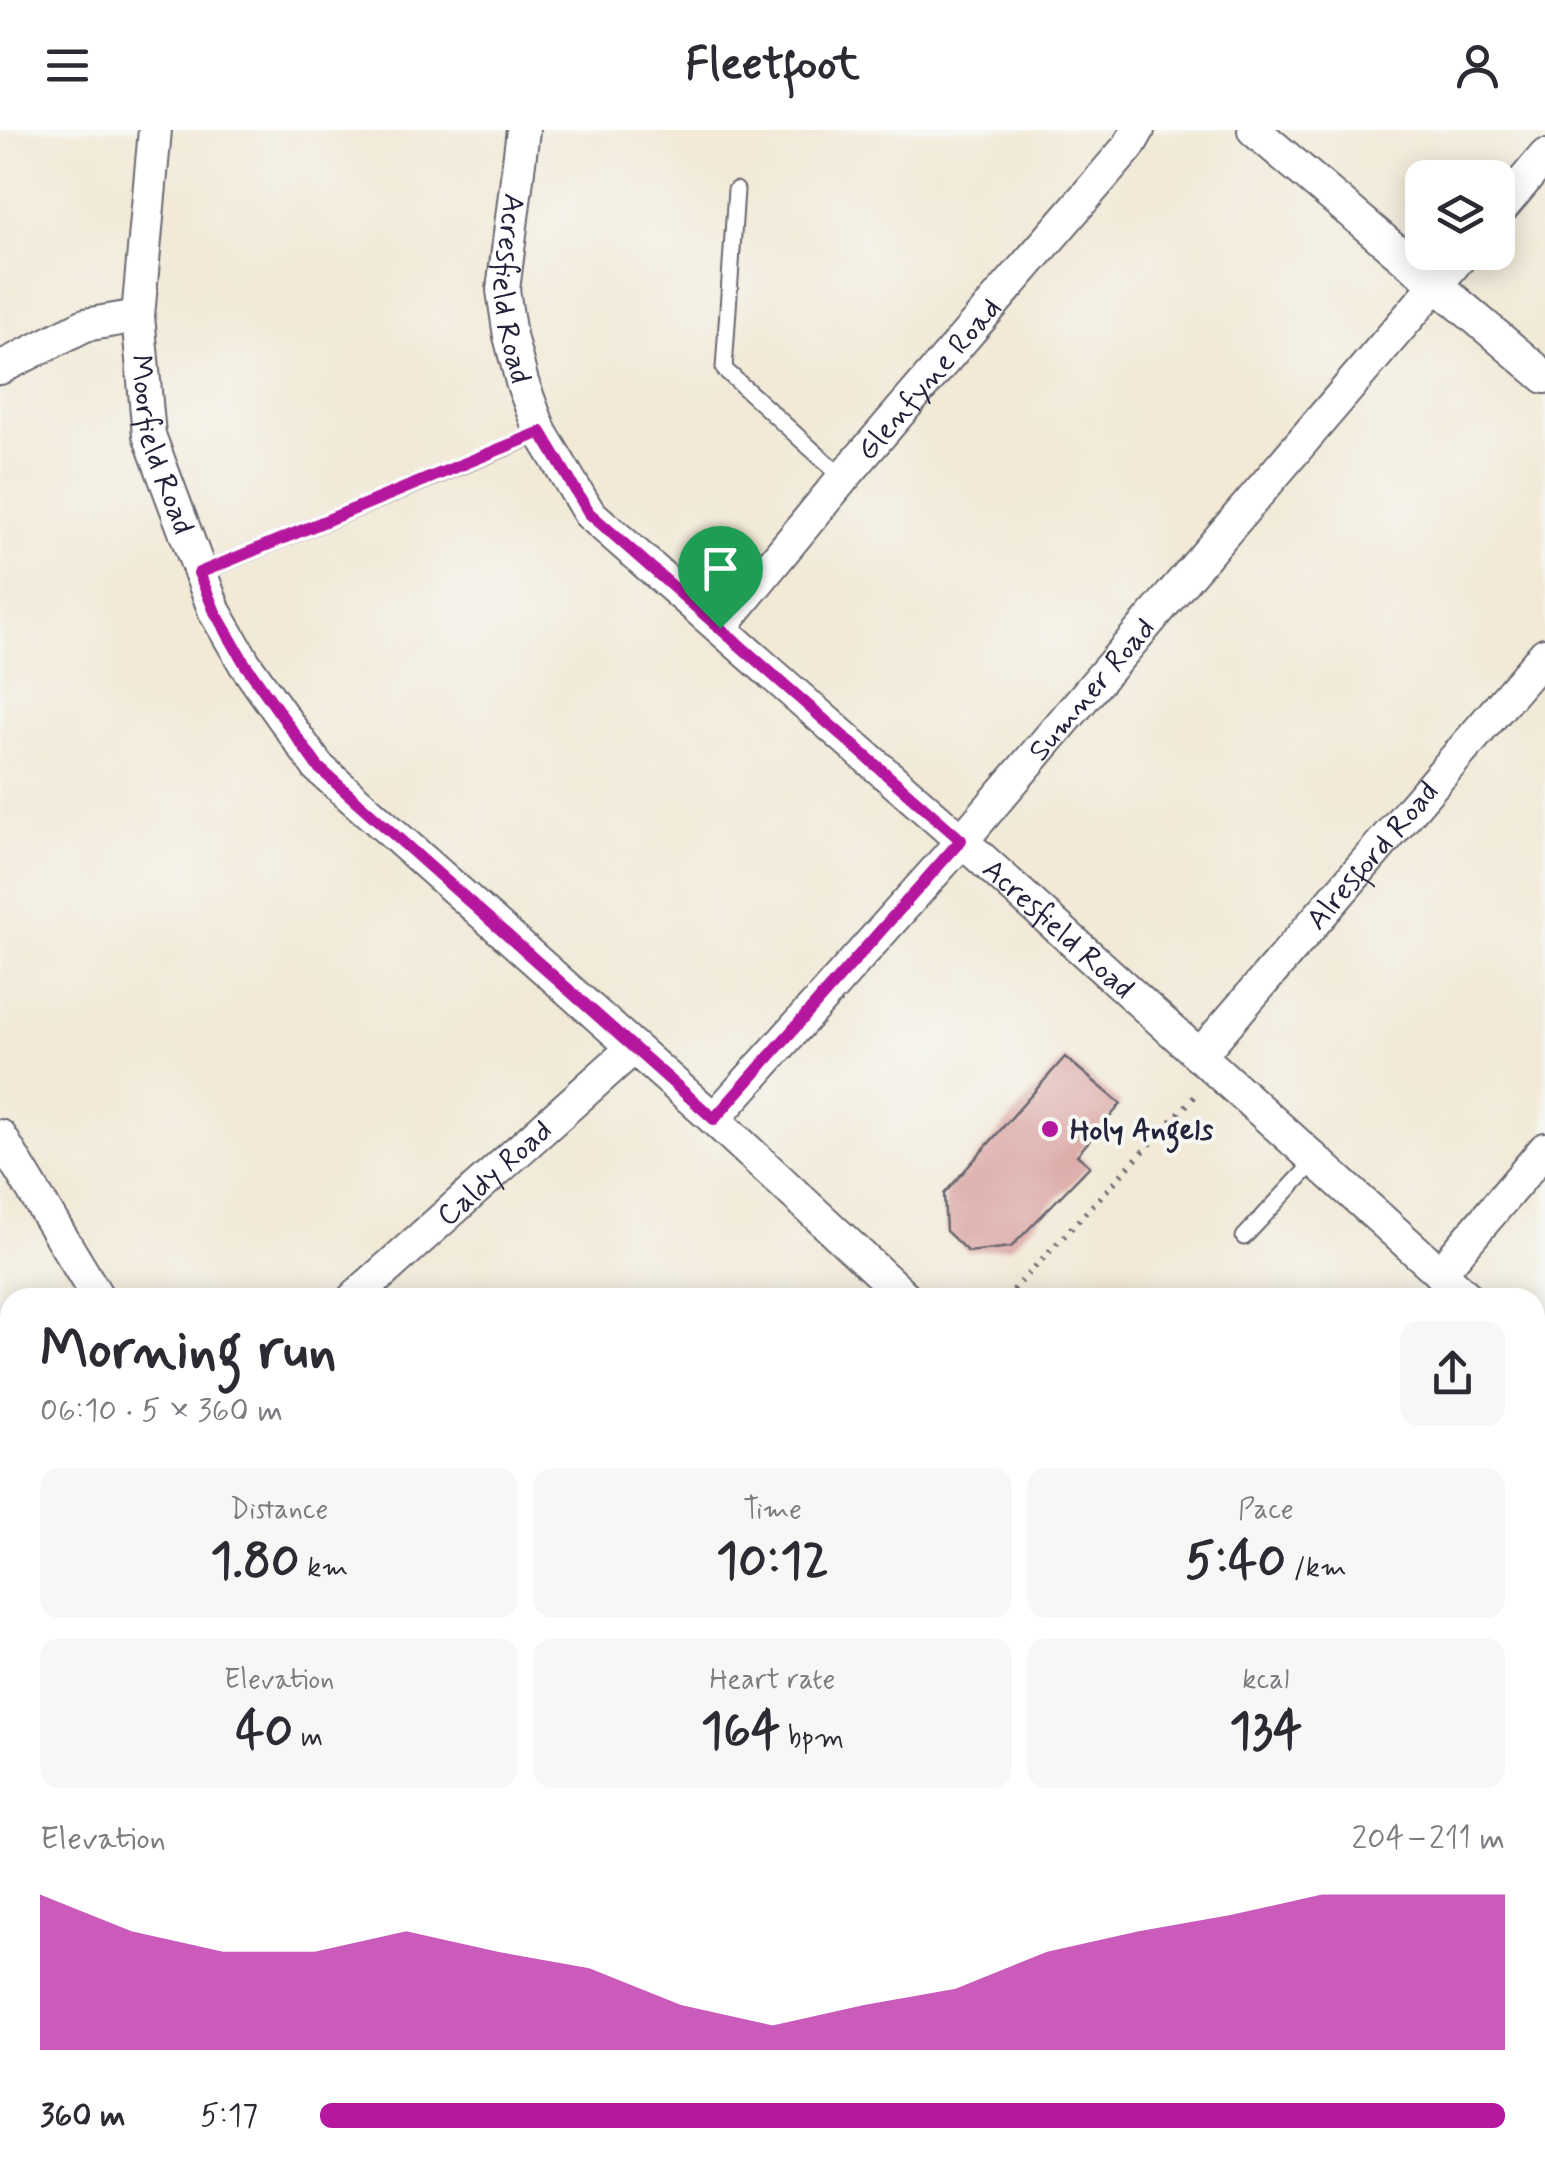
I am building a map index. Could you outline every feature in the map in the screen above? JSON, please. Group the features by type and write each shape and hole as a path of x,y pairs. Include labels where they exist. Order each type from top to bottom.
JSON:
{"street":[{"name":"Moorfield Road","path":"154,130 138,316 149,435 215,612 245,664 318,767 714,1119 887,1288"},
{"name":"Acresfield Road","path":"523,130 504,290 510,336 541,432 589,513 961,840 1457,1288"},
{"name":"Glenfyne Road","path":"720,628 843,478 1116,161 1138,130"},
{"path":"1254,130 1545,377"},
{"path":"1515,192 1545,156"},
{"name":"Sumner Road","path":"714,1119 961,840 1449,270"},
{"path":"0,368 85,325 138,316"},
{"name":"Alresford Road","path":"1199,1056 1545,654"},
{"name":"Caldy Road","path":"365,1288 632,1049"},
{"path":"0,1136 92,1288"},
{"path":"1440,1273 1545,1149"}],"lane":[{"path":"736,190 724,369 843,478"},
{"path":"199,573 541,432"},
{"path":"1244,1237 1314,1162"}],"path":[{"path":"1015,1288 1198,1092"}],"building":[{"name":"Holy Angels","path":"1065,1057 1121,1104 1077,1155 1090,1166 1011,1247 968,1252 946,1231 944,1194"}],"place":[{"name":"Holy Angels","path":"1050,1129"}],"route":[{"path":"541,432 589,513 720,628 961,840 714,1119 318,767 245,664 215,612 199,573 541,432"}]}
